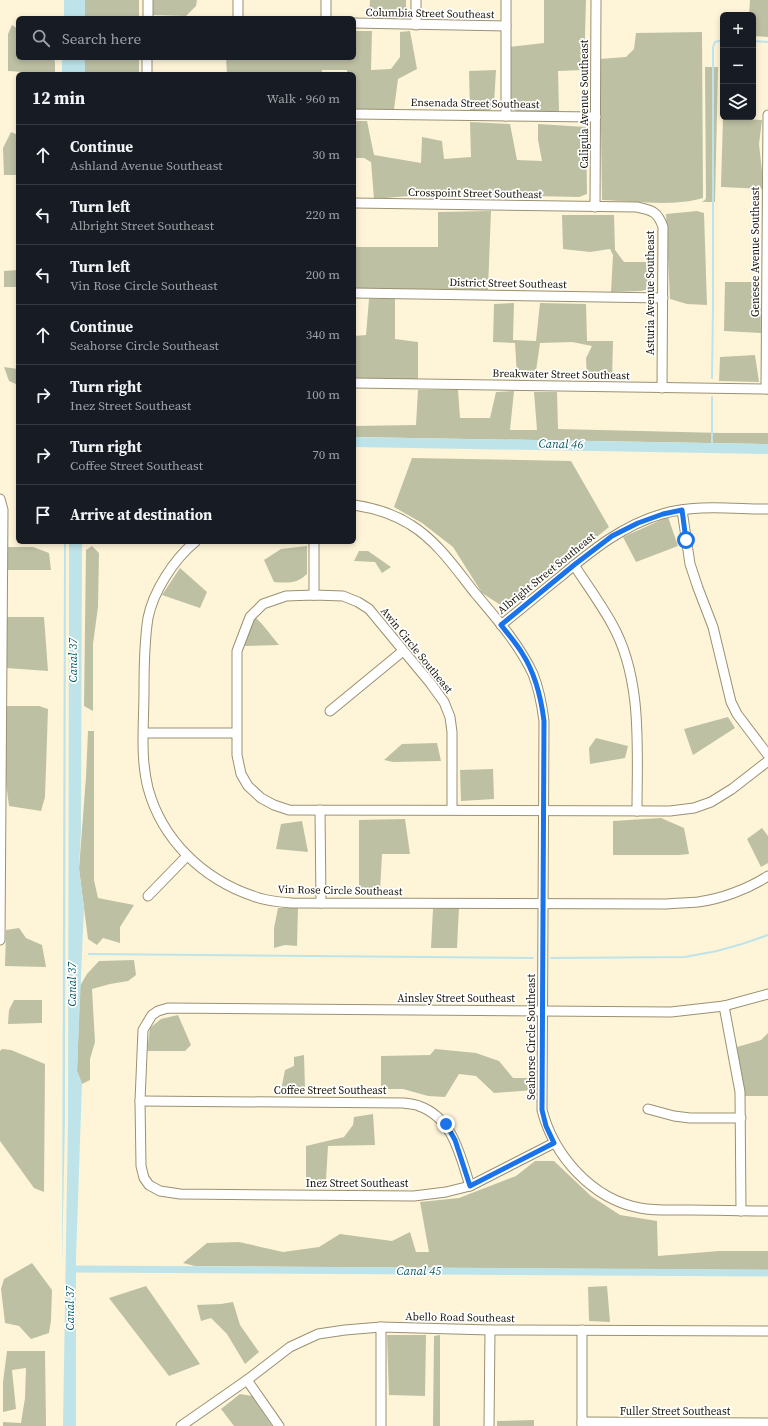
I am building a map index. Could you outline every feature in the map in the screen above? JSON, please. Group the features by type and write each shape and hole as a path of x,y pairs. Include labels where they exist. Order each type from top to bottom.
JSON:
{"street":[{"path":"148,0 148,16"},
{"path":"238,0 238,16"},
{"path":"326,0 326,16"},
{"path":"416,0 416,25"},
{"path":"506,0 506,116"},
{"name":"Caligula Avenue Southeast","path":"595,207 596,0"},
{"name":"Columbia Street Southeast","path":"356,23 506,26"},
{"path":"147,60 147,72"},
{"name":"Ensenada Street Southeast","path":"356,114 596,117"},
{"name":"Genesee Avenue Southeast","path":"767,390 768,115"},
{"name":"Crosspoint Street Southeast","path":"356,203 595,207"},
{"name":"Asturia Avenue Southeast","path":"595,207 637,207 647,209 660,217 663,227 662,388"},
{"name":"District Street Southeast","path":"356,293 663,298"},
{"name":"Breakwater Street Southeast","path":"356,383 767,390"},
{"path":"0,499 3,510 0,940"},
{"path":"356,506 390,514 411,525 427,537 444,554 522,653 534,675 541,700 544,721 544,810"},
{"name":"Albright Street Southeast","path":"501,625 612,536 638,523 663,514 682,510 706,508 768,509"},
{"path":"682,510 690,564 713,627 731,702 737,714 768,755"},
{"name":"Vin Rose Circle Southeast","path":"190,544 160,585 148,616 144,647 144,762 148,787 157,814 173,839 187,856 212,877 228,886 254,897 274,901 321,903 666,904 699,902 729,894 768,876"},
{"path":"314,544 314,594"},
{"path":"574,565 613,625 625,655 634,695 637,721 637,811"},
{"name":"Awin Circle Southeast","path":"452,810 452,732 450,717 444,702 431,684 369,610 358,602 343,596 314,594 286,596 263,604 250,617 237,650 237,755 241,774 248,786 261,798 274,805 289,810 670,811 694,808 711,802 732,789 768,761"},
{"path":"330,711 403,651"},
{"path":"144,733 236,733"},
{"path":"320,810 321,903"},
{"name":"Seahorse Circle Southeast","path":"544,810 542,1110 546,1126 554,1143 574,1169 590,1185 618,1202 648,1209 768,1211"},
{"path":"148,896 187,856"},
{"name":"Ainsley Street Southeast","path":"140,1101 143,1030 147,1021 152,1015 158,1011 168,1008 671,1012 724,1006 768,994"},
{"path":"724,1006 740,1092 741,1211"},
{"name":"Inez Street Southeast","path":"140,1101 141,1166 144,1178 149,1185 160,1191 180,1194 407,1196 446,1192 470,1186 554,1143"},
{"name":"Coffee Street Southeast","path":"140,1101 404,1103 419,1105 433,1113 446,1124 455,1140 470,1186"},
{"path":"648,1109 674,1116 690,1118 741,1118"},
{"path":"381,1426 382,1327"},
{"name":"Abello Road Southeast","path":"181,1426 247,1380 290,1347 318,1334 382,1327 490,1330 768,1331"},
{"path":"489,1426 490,1330"},
{"path":"582,1330 582,1424"},
{"path":"247,1380 279,1426"},
{"name":"Fuller Street Southeast","path":"582,1424 768,1423"}],"green space":[{"path":"85,0 139,0 139,16 85,16"},
{"path":"153,0 197,0 196,6 186,16 153,15"},
{"path":"370,0 406,0 406,7 398,18 369,19"},
{"path":"544,0 586,0 584,70 558,71 559,111 516,111 509,106 509,47 544,43"},
{"path":"750,0 768,0 768,37 756,36 756,12 749,12"},
{"path":"12,25 16,28 16,60 54,60 55,72 8,71 8,34"},
{"path":"356,31 372,31 371,70 391,69 400,57 400,32 410,31 417,69 398,79 394,109 356,109 356,72 347,72 347,70 322,70 322,72 227,72 226,60 356,60"},
{"path":"702,32 703,198 692,201 666,203 602,200 600,59 626,57 634,49 636,33"},
{"path":"85,60 139,60 139,72 85,72"},
{"path":"705,67 718,67 715,202 702,202 706,198"},
{"path":"496,70 494,104 490,110 470,111 469,71"},
{"path":"723,120 762,120 759,144 764,189 721,187"},
{"path":"356,121 367,121 374,155 421,163 422,137 442,141 444,159 471,157 470,122 510,124 517,160 542,161 538,140 538,124 586,127 587,194 579,197 432,194 374,199 371,162 364,158 356,158"},
{"path":"11,132 16,134 16,175 4,175 3,148"},
{"path":"491,211 488,290 356,289 356,247 438,247 438,212"},
{"path":"697,211 704,213 707,305 687,304 670,299 666,214"},
{"path":"562,215 614,215 615,250 624,262 651,262 652,284 649,289 641,291 611,292 613,255 610,249 590,252 563,249"},
{"path":"16,270 16,287 4,287 4,271"},
{"path":"725,282 760,282 761,333 724,331"},
{"path":"369,299 395,299 395,339 418,342 418,380 356,378 356,336 366,335"},
{"path":"514,303 513,340 536,341 540,303 586,304 587,341 613,341 612,380 587,380 586,358 592,346 572,342 540,343 535,378 517,376 515,343 493,342 494,304"},
{"path":"755,355 759,382 719,381 720,357"},
{"path":"4,367 16,369 16,384 9,381"},
{"path":"418,390 458,390 460,418 490,418 496,392 514,391 510,430 537,430 534,392 557,392 558,429 768,433 768,444 356,437 356,426 416,425"},
{"path":"412,458 571,461 609,527 512,606 502,606 482,593 453,547 422,523 394,507"},
{"path":"668,517 678,546 636,562 623,537"},
{"path":"92,546 99,553 98,607 93,644 93,711 84,706 86,550"},
{"path":"307,546 307,574 299,580 288,583 274,582 264,560 281,549"},
{"path":"8,547 33,547 49,553 51,570 6,570"},
{"path":"359,551 368,551 391,567 382,573 375,562 354,561"},
{"path":"180,568 207,592 200,608 162,595"},
{"path":"254,616 262,624 279,645 244,646"},
{"path":"7,617 44,617 48,671 6,668"},
{"path":"5,706 39,706 48,709 45,797 41,811 9,806 5,775"},
{"path":"728,717 735,728 693,755 684,729"},
{"path":"88,731 94,731 94,880 98,898 134,905 120,927 120,943 103,938 97,945 88,939 79,869"},
{"path":"596,738 628,746 625,758 590,764 589,748"},
{"path":"437,743 441,761 393,762 384,760 402,744"},
{"path":"493,769 494,799 461,801 460,770"},
{"path":"661,818 684,828 689,854 613,855 613,821"},
{"path":"405,819 410,854 382,854 380,892 359,891 359,820"},
{"path":"302,821 308,852 276,849 281,824"},
{"path":"762,828 768,836 768,863 761,867 747,839"},
{"path":"459,907 457,948 431,948 433,909"},
{"path":"278,908 298,908 297,946 285,945 274,948 274,928"},
{"path":"19,928 26,938 42,945 46,967 5,966 6,930"},
{"path":"134,960 136,975 128,981 92,989 95,1042 90,1059 90,1080 82,1084 77,1071 80,986 87,974 99,961"},
{"path":"14,1000 42,1000 42,1023 8,1024 9,1010"},
{"path":"178,1015 191,1045 185,1051 147,1051 150,1028 161,1019"},
{"path":"768,1033 768,1096 745,1096 737,1047 761,1040"},
{"path":"2,1049 11,1050 45,1064 44,1192 34,1188 0,1141 0,1051"},
{"path":"435,1049 476,1053 499,1061 513,1078 530,1078 534,1090 494,1093 476,1076 459,1074 445,1097 428,1096 403,1089 381,1089 381,1056 430,1055"},
{"path":"304,1055 305,1089 281,1090 285,1070 294,1066 294,1057"},
{"path":"373,1114 375,1145 328,1146 326,1180 306,1180 306,1146 344,1137 353,1125 354,1117"},
{"path":"535,1161 554,1161 591,1196 620,1215 657,1221 658,1256 719,1251 768,1251 768,1270 195,1266 183,1263 207,1243 239,1242 283,1252 319,1247 340,1234 392,1241 410,1232 416,1252 429,1252 420,1202 459,1198 516,1176"},
{"path":"32,1263 52,1290 49,1333 31,1339 19,1326 5,1323 1,1289 4,1279"},
{"path":"146,1286 200,1364 169,1376 109,1298"},
{"path":"607,1286 610,1322 589,1321 588,1287"},
{"path":"233,1302 240,1325 259,1352 245,1364 227,1334 211,1318 201,1321 197,1305"},
{"path":"387,1335 426,1335 425,1396 389,1395"},
{"path":"440,1335 440,1426 433,1426 434,1336"},
{"path":"7,1351 45,1351 46,1426 3,1426 3,1422 21,1423 25,1398 26,1368 12,1370 16,1409 3,1412 3,1382"},
{"path":"240,1394 252,1396 272,1426 234,1426 221,1409"},
{"path":"534,1420 534,1426 497,1426 497,1421"}],"water":[{"path":"64,0 85,0 85,16 64,16"},
{"path":"62,60 85,60 85,72 62,72"},
{"name":"Canal 46","path":"356,437 768,444 768,454 356,447"},
{"path":"64,544 66,544 65,1120 62,1267"},
{"name":"Canal 37","path":"69,544 82,544 81,830 79,869 84,908 77,1071 82,1084 76,1258 76,1426 63,1426 68,1120"}],"waterway":[{"path":"712,378 713,47 715,42 720,41"},
{"path":"756,41 768,42"},
{"path":"712,397 712,445"},
{"path":"551,958 685,957 717,951 768,935"},
{"path":"89,954 533,958"},
{"name":"Canal 45","path":"71,1269 768,1273"}],"route":[{"path":"446,1124 455,1140 470,1186 554,1143 546,1126 542,1110 544,721 541,700 534,675 522,653 501,625 612,536 638,523 663,514 682,510 686,540"}]}
